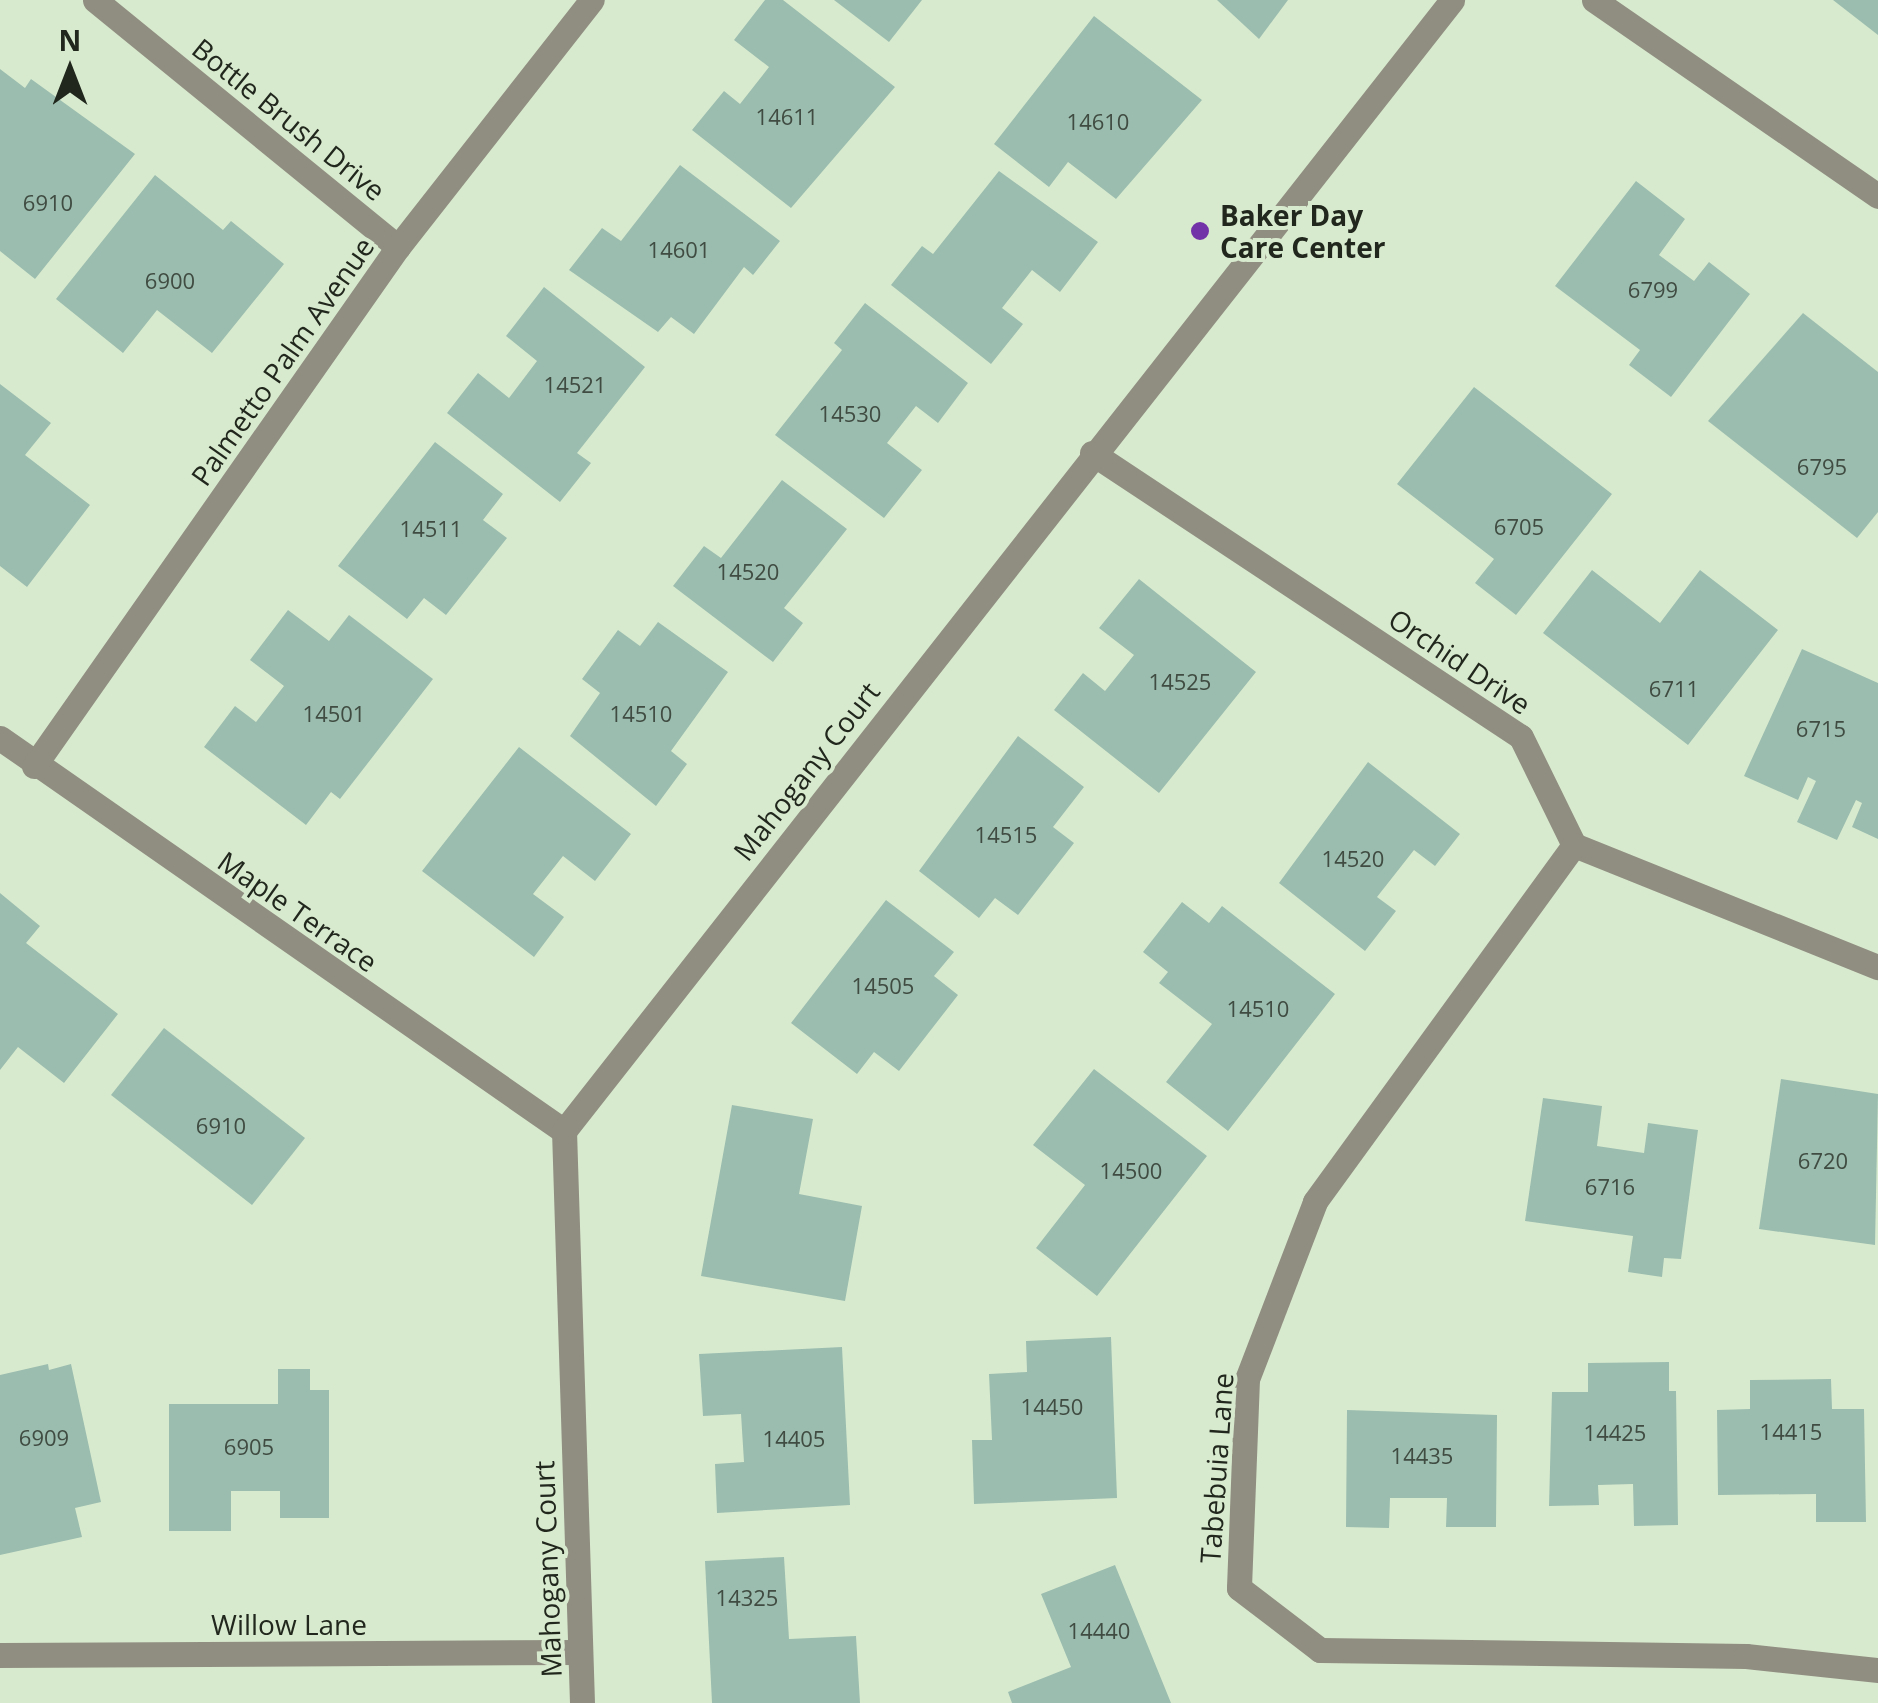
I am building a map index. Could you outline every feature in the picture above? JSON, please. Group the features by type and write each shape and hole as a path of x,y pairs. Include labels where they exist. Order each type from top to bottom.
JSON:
{"street":[{"name":"Bottle Brush Drive","path":"95,0 398,246"},
{"name":"Palmetto Palm Avenue","path":"34,766 398,246 592,0"},
{"name":"Mahogany Court","path":"582,1703 564,1131 1092,453 1452,0"},
{"path":"1594,0 1878,196"},
{"name":"Orchid Drive","path":"1092,453 1521,737 1574,845"},
{"name":"Maple Terrace","path":"0,738 34,766 564,1131"},
{"path":"1574,845 1878,966"},
{"name":"Tabebuia Lane","path":"1574,845 1315,1202 1246,1379 1239,1588 1320,1650 1746,1656 1878,1670"},
{"name":"Willow Lane","path":"0,1656 579,1652"}],"building":[{"path":"765,0 783,0 895,87 791,208 692,130 724,91 740,104 769,67 734,40"},
{"path":"834,0 922,0 889,42"},
{"path":"1217,0 1288,0 1259,39"},
{"path":"1833,0 1878,0 1878,35"},
{"path":"1094,16 1202,100 1116,199 1068,162 1049,187 994,144"},
{"path":"0,69 25,88 31,79 135,154 35,279 0,251"},
{"path":"680,165 780,241 753,275 744,267 694,334 671,317 658,332 569,270 602,228 621,241"},
{"path":"999,171 1098,242 1060,292 1032,270 1002,308 1023,324 991,364 891,285 922,246 933,254"},
{"path":"155,175 223,230 231,221 284,264 212,353 157,310 123,353 56,299"},
{"path":"1636,181 1685,219 1659,255 1694,281 1709,262 1750,294 1671,397 1629,365 1640,350 1555,286"},
{"path":"544,287 645,367 577,453 591,463 560,502 447,413 478,373 509,398 537,361 506,336"},
{"path":"865,303 968,383 938,423 916,406 887,443 922,470 884,518 775,435 842,350 834,343"},
{"path":"1803,313 1878,372 1878,512 1857,538 1708,421"},
{"path":"0,384 51,423 25,455 90,505 27,587 0,566"},
{"path":"1474,387 1612,494 1516,615 1475,583 1494,559 1397,484"},
{"path":"435,442 503,494 483,520 507,538 446,615 424,598 407,619 338,566"},
{"path":"782,480 847,529 784,608 803,623 773,662 673,586 704,546 721,558"},
{"path":"1592,570 1660,623 1700,570 1778,630 1688,745 1543,633"},
{"path":"1139,579 1256,672 1159,793 1054,710 1083,673 1105,691 1134,655 1099,628"},
{"path":"288,610 329,641 349,615 433,679 340,799 331,792 306,825 204,747 235,706 256,722 284,686 250,660"},
{"path":"658,622 728,672 671,751 687,764 656,806 570,736 600,693 582,679 618,630 640,646"},
{"path":"1802,649 1878,683 1878,839 1852,827 1862,803 1856,800 1837,840 1797,822 1816,781 1808,777 1798,800 1744,776"},
{"path":"1018,736 1084,787 1053,827 1074,843 1018,915 995,898 979,918 919,871"},
{"path":"519,747 631,834 595,881 563,856 533,894 564,917 534,957 422,871"},
{"path":"1368,762 1460,834 1435,866 1414,850 1377,897 1396,911 1365,951 1279,883"},
{"path":"0,893 40,926 26,943 118,1014 64,1083 18,1047 0,1070"},
{"path":"886,900 954,952 934,976 958,995 899,1071 874,1052 857,1074 791,1023"},
{"path":"1182,902 1209,923 1222,906 1335,994 1228,1131 1166,1082 1212,1024 1159,983 1168,972 1143,952"},
{"path":"164,1028 305,1138 252,1205 111,1095"},
{"path":"1094,1069 1207,1156 1097,1296 1036,1248 1085,1185 1033,1145"},
{"path":"1781,1079 1878,1094 1875,1245 1759,1229"},
{"path":"1543,1098 1602,1106 1597,1146 1644,1153 1648,1123 1698,1130 1681,1259 1664,1258 1662,1277 1628,1272 1633,1236 1525,1221"},
{"path":"732,1105 813,1119 799,1194 862,1206 845,1301 701,1276"},
{"path":"1111,1337 1117,1498 974,1504 972,1440 992,1440 989,1374 1027,1372 1026,1341"},
{"path":"842,1347 850,1505 717,1513 715,1464 744,1462 741,1414 703,1416 699,1354"},
{"path":"1669,1362 1669,1391 1676,1391 1678,1525 1634,1526 1633,1484 1598,1485 1599,1505 1549,1506 1552,1392 1588,1392 1588,1363"},
{"path":"48,1364 49,1370 71,1364 101,1502 75,1508 82,1537 0,1555 0,1375"},
{"path":"278,1369 310,1369 310,1390 329,1390 329,1518 280,1518 280,1491 231,1491 231,1531 169,1531 169,1404 278,1404"},
{"path":"1831,1379 1832,1409 1864,1409 1866,1522 1816,1522 1816,1494 1718,1495 1717,1410 1750,1409 1750,1380"},
{"path":"1347,1410 1497,1415 1496,1527 1446,1527 1447,1498 1390,1498 1389,1528 1346,1527"},
{"path":"784,1557 789,1639 856,1636 860,1703 712,1703 705,1561"},
{"path":"1115,1565 1171,1703 1012,1703 1008,1692 1071,1667 1041,1594"}],"place":[{"name":"Baker Day Care Center","path":"1200,231"}]}
